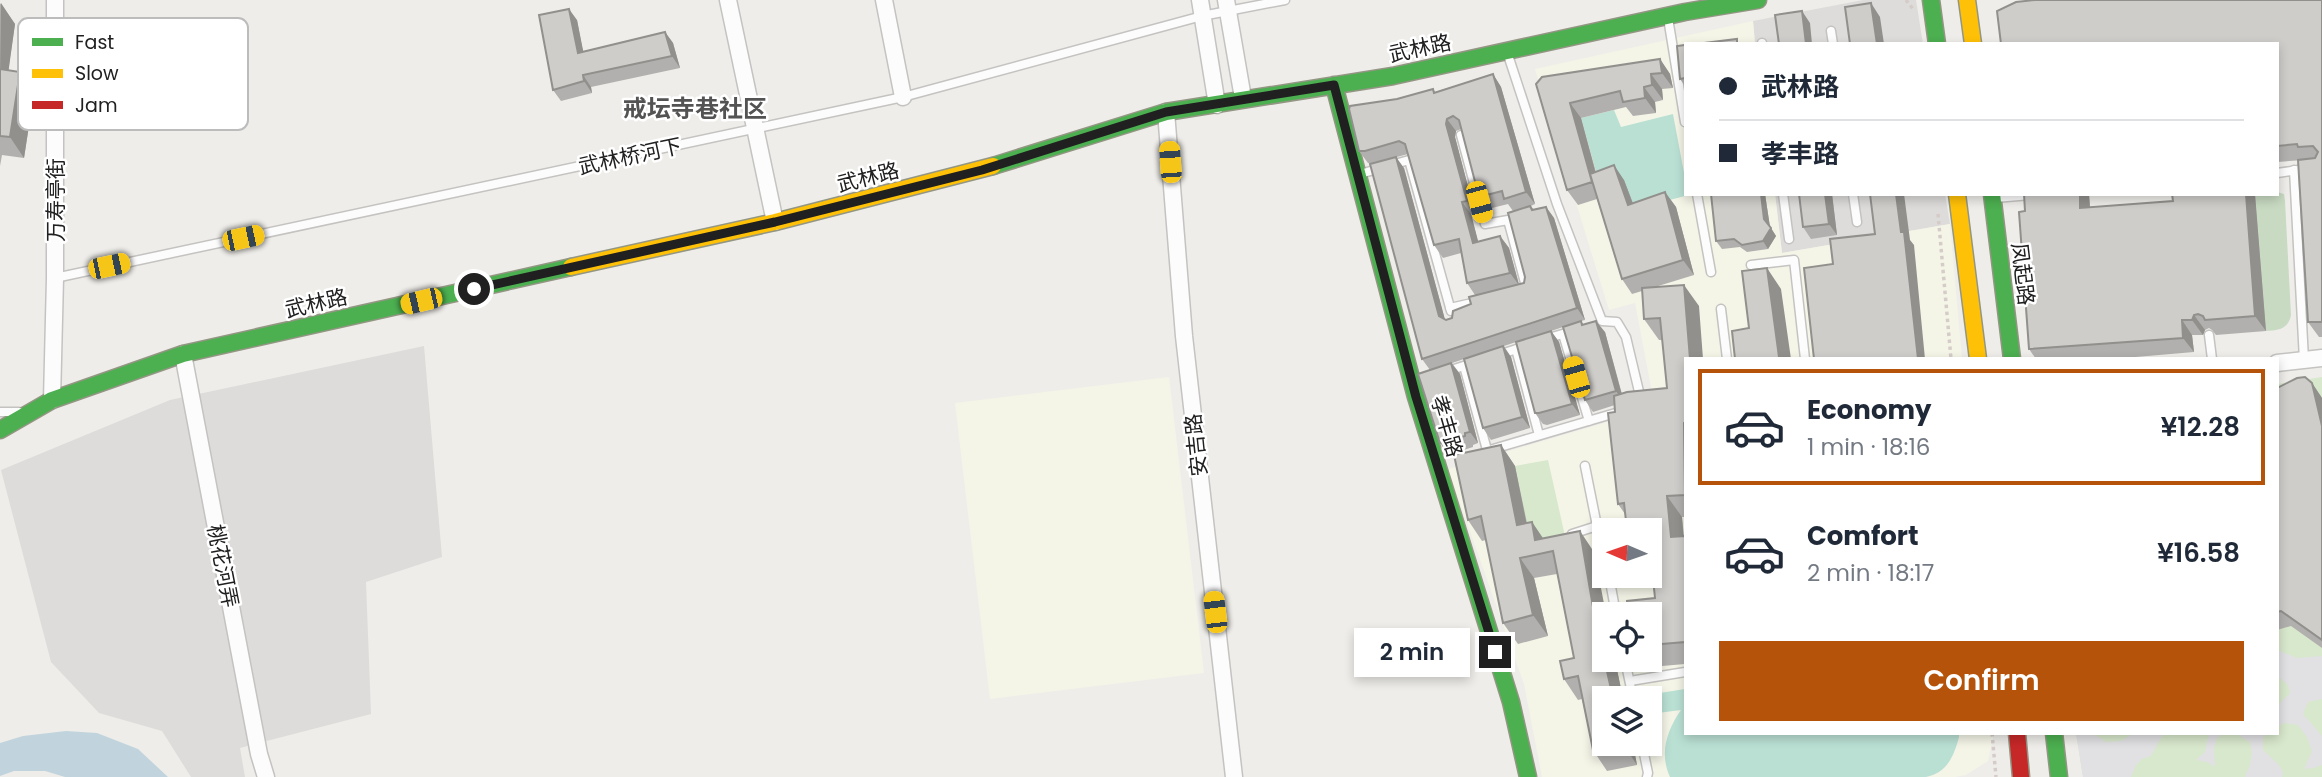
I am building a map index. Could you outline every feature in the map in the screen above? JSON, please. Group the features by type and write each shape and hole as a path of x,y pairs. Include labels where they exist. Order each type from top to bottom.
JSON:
{"street":[{"name":"万寿亭街","path":"55,0 55,18"},
{"path":"728,0 775,222"},
{"path":"884,0 903,97"},
{"name":"武林路","path":"0,430 52,400 183,354 775,222 982,170 1166,112 1393,76 1667,16 1684,6 1758,0"},
{"path":"1931,0 1937,42"},
{"path":"1967,0 1973,42"},
{"path":"1227,6 1243,99"},
{"path":"1201,8 1217,104"},
{"name":"孝丰路","path":"1334,85 1357,174 1511,702 1528,777"},
{"name":"安吉路","path":"1166,112 1186,350 1234,777"},
{"name":"万寿亭街","path":"52,400 55,130"},
{"path":"1957,196 1978,357"},
{"name":"凤起路","path":"1992,196 2012,357"},
{"name":"桃花河弄","path":"183,354 259,754 266,777"},
{"path":"2279,363 2322,358"},
{"path":"2017,735 2021,777"},
{"path":"2054,735 2059,777"}],"lane":[{"name":"武林桥河下","path":"55,278 903,97 1201,8 1286,0"},
{"path":"1667,16 1684,116"},
{"path":"1832,32 1833,42"},
{"path":"1507,51 1557,204 1602,321"},
{"path":"1461,135 1485,224 1521,216"},
{"path":"1357,174 1409,160 1451,313 1489,299"},
{"path":"2279,173 2305,169"},
{"path":"2294,170 2304,360"},
{"path":"1697,196 1710,272"},
{"path":"1783,196 1789,239"},
{"path":"1853,196 1857,222"},
{"path":"1545,208 1557,204"},
{"path":"1508,220 1527,290 1514,293"},
{"path":"1751,265 1794,260 1805,357"},
{"path":"1721,309 1727,357"},
{"path":"1475,454 1642,406 1626,337 1617,322 1602,321 1589,325"},
{"path":"1438,374 1576,330"},
{"path":"1563,334 1589,421"},
{"path":"2209,335 2212,357"},
{"path":"1516,349 1539,435"},
{"path":"1464,366 1487,450"},
{"path":"0,412 32,412"},
{"path":"1585,466 1595,518"},
{"path":"1565,536 1592,528"},
{"path":"1627,672 1630,686"},
{"path":"1629,681 1684,672"},
{"path":"1644,756 1647,777"}],"path":[{"path":"1938,208 1951,357"},
{"path":"1992,735 1996,777"}],"shaded area":[{"path":"1863,0 1916,0 1923,42 1755,42 1753,21"},
{"path":"1753,21 1755,42 1684,42 1684,196 1775,196 1782,253 1950,224 1962,357 1684,357 1684,735 1994,735 1988,761 1966,775 1955,777 1542,777 1524,684 1448,469 1655,408 1635,303 1609,310 1535,69"},
{"path":"1775,196 1945,196 1950,224 1782,253"},
{"path":"424,346 442,557 366,582 371,714 240,748 245,777 191,777 162,731 99,713 51,662 1,470 170,400"},
{"path":"1169,377 1204,673 990,699 955,403"},
{"path":"2279,651 2297,658 2322,656 2322,699 2308,702 2303,714 2322,736 2322,765 2314,768 2304,769 2312,751 2307,737 2298,725 2284,723 2279,726 2279,704 2290,693 2288,685 2279,678"},
{"path":"2076,735 2094,735 2106,742 2121,741 2131,735 2164,735 2151,756 2136,765 2131,777 2083,777"},
{"path":"2209,735 2221,735 2217,738 2214,749 2215,767 2196,760 2205,752"},
{"path":"2238,735 2266,735 2263,737 2263,750 2279,765 2283,772 2282,777 2245,777 2252,753 2250,742"}],"green space":[{"path":"1614,110 1621,127 1673,114 1684,173 1685,196 1635,209 1601,189 1581,118"},
{"path":"2279,193 2284,194 2285,201 2291,315 2285,326 2266,331 2255,196 2279,196"},
{"path":"2322,377 2322,777 2083,777 2076,735 2279,735 2279,384"},
{"path":"1548,460 1565,536 1531,546 1515,466"},
{"path":"1684,689 1684,735 1959,737 1949,763 1939,772 1926,777 1670,777 1665,759 1666,742 1681,710 1662,712 1662,693"}],"water":[{"path":"66,731 97,733 138,749 168,777 65,777 45,771 14,771 0,776 0,743 23,736"}],"building":[{"path":"2322,0 2322,322 2308,322 2298,160 2315,158 2318,152 2313,146 2279,146 2279,42 2001,42 1997,11 2016,2"},
{"path":"1871,3 1877,42 1850,42 1845,7"},
{"path":"569,9 578,53 665,32 672,56 583,75 584,81 553,90 539,15"},
{"path":"1802,11 1806,42 1779,42 1775,15"},
{"path":"1737,39 1737,42 1712,42"},
{"path":"1684,45 1684,78 1680,79 1677,46"},
{"path":"1660,59 1662,73 1651,74 1652,85 1644,87 1645,98 1623,102 1620,91 1570,103 1592,182 1567,190 1536,84 1542,77"},
{"path":"0,69 18,72 18,85 10,137 0,136"},
{"path":"1493,74 1526,192 1504,199 1502,191 1479,197 1459,120 1453,116 1447,119 1446,124 1467,201 1462,202 1473,243 1500,236 1510,273 1467,283 1459,239 1434,245 1405,144 1399,141 1359,151 1349,109 1350,106 1397,99 1433,89 1434,93"},
{"path":"1396,157 1439,316 1446,320 1452,318 1453,311 1471,304 1469,297 1524,283 1525,277 1508,213 1530,206 1532,210 1546,207 1577,308 1422,359 1370,164"},
{"path":"1614,165 1628,205 1665,192 1683,260 1622,279 1590,174"},
{"path":"1711,196 1761,196 1764,219 1771,228 1763,241 1742,245 1734,239 1716,241"},
{"path":"1799,196 1825,196 1829,224 1803,227"},
{"path":"1870,196 1896,196 1901,232 1904,232 1918,357 1814,357 1804,268 1833,264 1830,239 1875,234"},
{"path":"2024,196 2080,196 2080,208 2173,201 2172,196 2246,196 2255,316 2205,320 2203,316 2194,315 2192,320 2182,320 2183,338 2029,349 2019,212 2025,211"},
{"path":"1767,268 1779,357 1735,357 1732,331 1749,328 1742,271"},
{"path":"1684,285 1690,357 1684,357 1684,495 1667,496 1671,537 1684,536 1684,642 1662,644 1662,602 1627,602 1655,598 1654,588 1662,588 1662,518 1626,518 1624,503 1618,504 1608,413 1615,412 1614,396 1667,388 1660,318 1644,319 1642,288"},
{"path":"1581,321 1582,325 1596,321 1616,391 1585,400 1563,327"},
{"path":"1551,331 1572,404 1535,413 1516,342"},
{"path":"1503,346 1522,417 1483,428 1464,359"},
{"path":"1451,363 1470,432 1440,443 1418,374"},
{"path":"2305,377 2312,383 2322,426 2322,640 2279,612 2279,387"},
{"path":"1501,445 1517,525 1532,522 1535,540 1580,531 1592,602 1592,672 1607,672 1610,686 1592,686 1592,745 1578,676 1564,679 1560,661 1574,658 1553,551 1520,558 1533,615 1503,623 1481,516 1468,520 1454,455"}],"traffic: fast":[{"path":"993,166 1166,112 1393,76 1685,12 1758,0"},
{"path":"1931,0 1937,42"},
{"path":"1334,85 1416,397 1511,702 1528,777"},
{"path":"1992,196 2012,357"},
{"path":"0,430 52,400 183,354 571,267"},
{"path":"2054,735 2059,777"}],"traffic: slow":[{"path":"1967,0 1973,42"},
{"path":"571,267 775,222 993,166"},
{"path":"1957,196 1978,357"}],"traffic: jam":[{"path":"2017,735 2021,777"}],"district":[{"name":"戒坛寺巷社区","path":"695,108"}],"route":[{"path":"474,289 775,222 982,170 1166,112 1334,85 1416,397 1495,652"}]}
